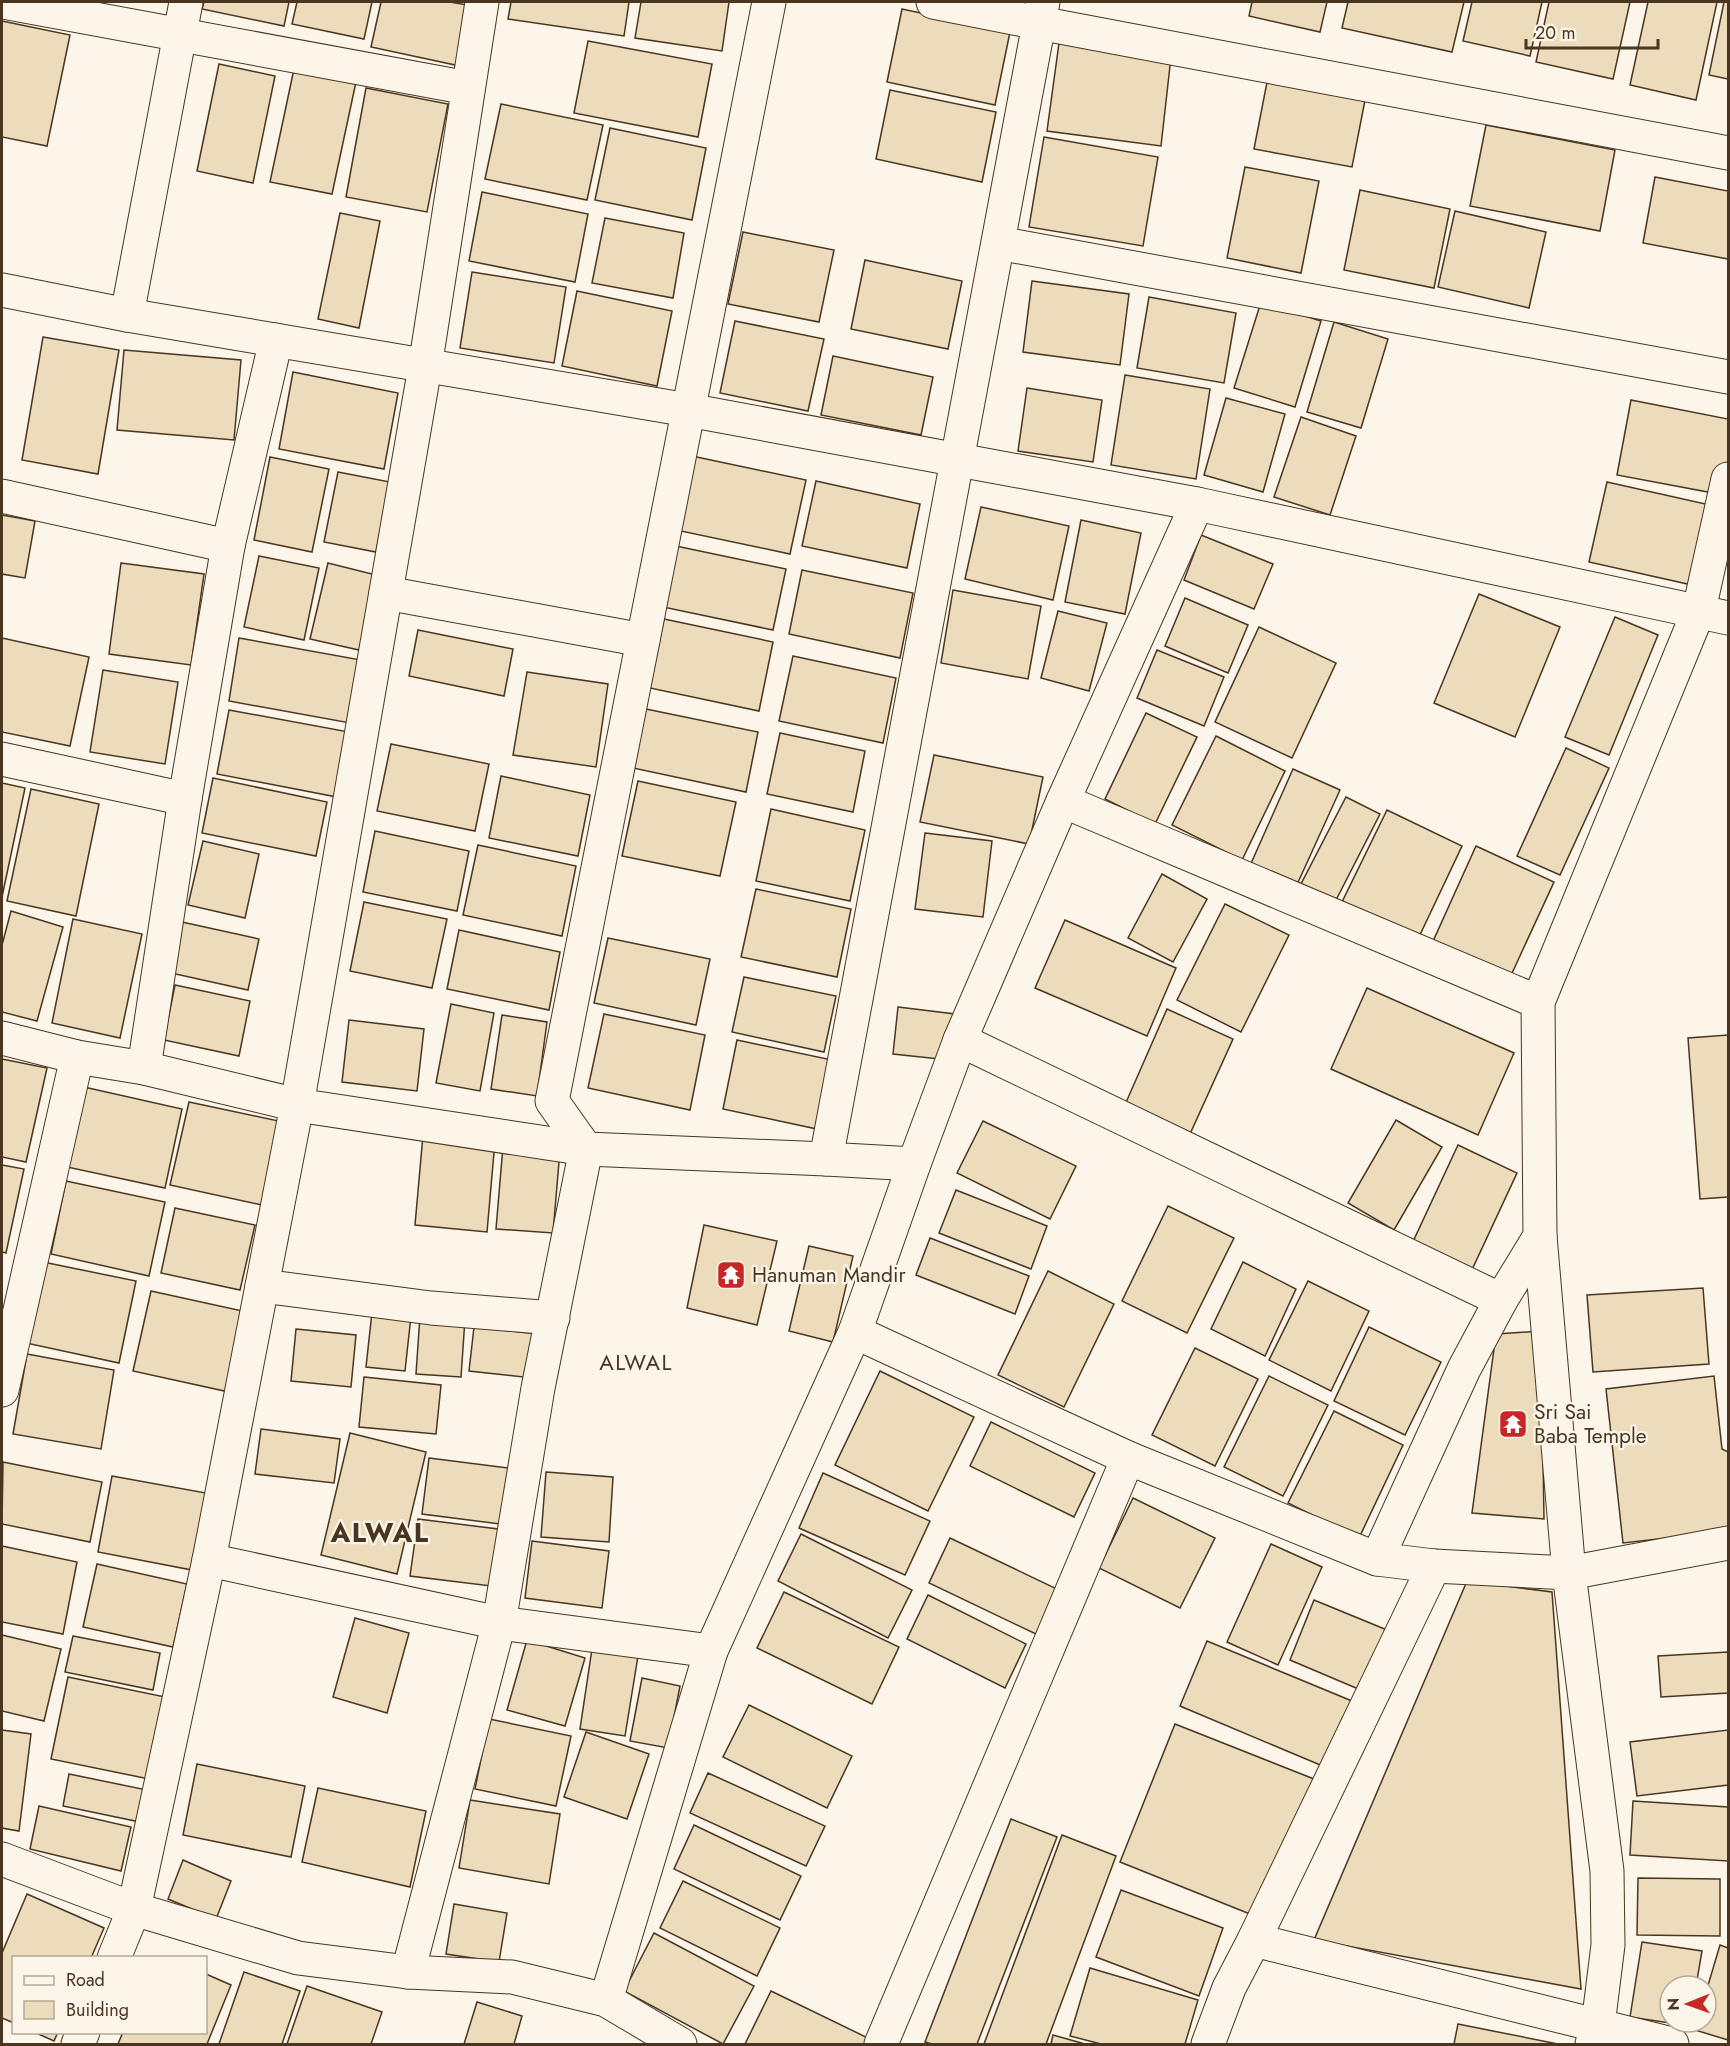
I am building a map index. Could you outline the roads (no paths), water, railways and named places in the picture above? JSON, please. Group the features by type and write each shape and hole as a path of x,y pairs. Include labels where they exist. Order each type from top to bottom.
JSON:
{"street":[{"path":"3,2 468,88"},
{"path":"127,315 186,2"},
{"path":"115,1956 134,1909 209,1560 297,1105 425,367 482,2"},
{"path":"408,1972 499,1623 536,1400 586,1149 552,1101 769,2"},
{"path":"933,2 1041,12 1728,153"},
{"path":"826,1159 1041,12"},
{"path":"998,243 1728,377"},
{"path":"2,290 127,315 688,410 1197,504 1714,614"},
{"path":"144,1068 185,799 228,546 276,340"},
{"path":"1595,2035 1608,1945 1607,1871 1569,1573 1540,1236 1538,1002 1714,614 1728,479"},
{"path":"2,496 228,546"},
{"path":"606,2000 711,1651 855,1332 960,1040 1197,504"},
{"path":"386,593 643,640"},
{"path":"2,759 185,799"},
{"path":"1064,801 1538,1002"},
{"path":"2,1038 77,1057 144,1068 297,1105 586,1149 914,1164"},
{"path":"960,1040 1501,1300"},
{"path":"2,1390 77,1057"},
{"path":"1377,1559 1464,1369 1501,1300 1540,1236"},
{"path":"262,1286 431,1308 553,1318"},
{"path":"855,1332 1128,1458 1377,1559 1434,1566 1569,1573 1728,1543"},
{"path":"881,2044 1128,1458"},
{"path":"209,1560 499,1623 711,1651"},
{"path":"1208,2044 1229,1988 1434,1566"},
{"path":"2,1859 134,1909 298,1958 408,1972 512,1977 606,2000 680,2044"},
{"path":"1254,1940 1595,2035 1672,2044"}],"place":[{"name":"Hanuman Mandir","path":"731,1275"},
{"name":"Sri Sai Baba Temple","path":"1513,1424"}],"district":[{"name":"ALWAL","path":"636,1362"},
{"name":"ALWAL","path":"380,1533"}]}
